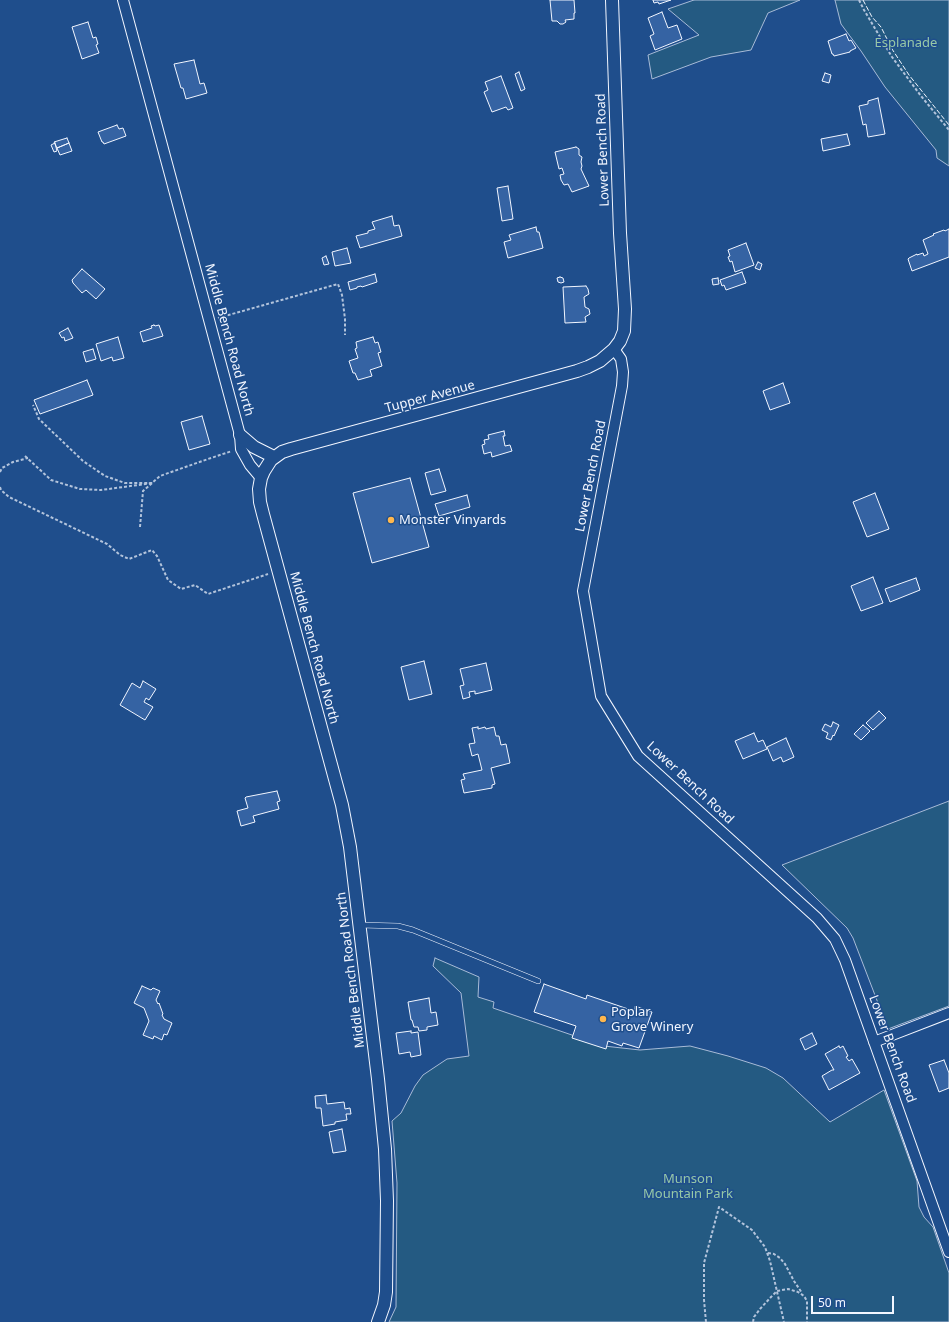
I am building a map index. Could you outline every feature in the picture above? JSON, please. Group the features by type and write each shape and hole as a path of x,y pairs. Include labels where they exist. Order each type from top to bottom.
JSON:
{"street":[{"name":"Middle Bench Road North","path":"123,0 240,435 241,449 250,465 261,478 259,490 260,502 342,805 349,839 385,1149 387,1201 386,1292 384,1305 378,1322"},
{"name":"Lower Bench Road","path":"612,0 620,233 625,309 624,331 620,341 614,349 621,359 623,372 622,386 583,591 601,696 638,756 817,918 835,939 845,960 949,1252"},
{"name":"Tupper Avenue","path":"274,457 291,449 577,371 600,361 614,349"},
{"path":"240,435 254,447 274,457 261,478"},
{"path":"874,1042 949,1013"}],"lane":[{"path":"360,925 398,926 413,930 538,981"}],"path":[{"path":"859,0 892,57 949,130"},
{"path":"209,321 338,284 342,295 345,335"},
{"path":"33,404 39,420 83,460 105,476 125,483 153,483"},
{"path":"140,526 143,491 160,476 208,458 241,449"},
{"path":"26,456 51,480 80,489 101,490 153,483"},
{"path":"0,472 2,468 13,462 28,458"},
{"path":"0,487 1,490 9,497 107,544 120,555 129,559 152,550 157,556 168,580 181,588 195,585 208,594 278,570"},
{"path":"706,1322 704,1300 704,1263 719,1206 752,1230 768,1253 784,1322"},
{"path":"768,1253 774,1254 785,1264 807,1301 807,1322"},
{"path":"753,1322 760,1309 777,1291 788,1289 798,1292 804,1296"}],"green space":[{"path":"694,0 800,0 768,13 751,50 711,57 652,79 648,55 699,35 668,9"},
{"name":"Esplanade","path":"835,0 949,0 949,166 937,158 936,150 885,87 841,24"},
{"path":"949,801 949,1006 888,1029 853,938 847,928 782,865"},
{"name":"Munson Mountain Park","path":"435,958 479,977 478,997 494,1002 493,1008 604,1046 640,1050 690,1046 766,1068 783,1078 830,1122 884,1090 917,1181 919,1207 924,1217 933,1227 949,1273 949,1322 389,1322 396,1307 397,1183 392,1121 401,1113 415,1086 423,1075 447,1059 469,1056 461,993 433,966"}],"building":[{"path":"550,0 574,0 574,19 565,20 566,22 563,24 560,24 557,21 552,21"},
{"path":"653,0 671,0 659,4 658,2 654,3"},
{"path":"662,12 668,28 677,25 682,39 655,50 650,36 654,34 648,18"},
{"path":"88,22 93,38 96,37 98,44 96,45 99,53 82,59 72,27"},
{"path":"846,34 849,41 851,40 856,48 850,52 834,56 828,41"},
{"path":"194,60 200,84 204,83 207,93 186,99 174,64"},
{"path":"519,72 525,89 521,91 515,74"},
{"path":"825,73 831,75 829,83 822,81"},
{"path":"501,76 513,108 508,110 506,107 492,112 484,92 488,90 485,82"},
{"path":"878,98 885,134 868,137 866,124 863,125 859,106 868,104 868,101"},
{"path":"117,125 119,129 123,128 126,136 104,144 98,132"},
{"path":"847,134 850,145 823,151 821,139"},
{"path":"67,138 69,143 57,148 54,142"},
{"path":"55,143 57,151 54,152 51,145"},
{"path":"69,143 72,151 60,155 57,148"},
{"path":"576,147 579,149 579,155 582,157 581,169 589,186 572,192 568,184 564,185 561,180 560,175 564,174 562,168 559,169 555,152"},
{"path":"508,186 513,219 502,221 497,188"},
{"path":"392,216 394,226 399,225 402,236 360,248 356,236 368,233 368,231 375,229 372,222"},
{"path":"536,227 537,232 539,232 543,248 508,258 504,242 511,240 509,235"},
{"path":"949,229 949,257 912,271 908,259 917,254 923,253 924,256 928,254 923,240 934,235 933,234"},
{"path":"746,243 754,265 735,272 732,261 730,262 728,257 730,256 728,250"},
{"path":"347,248 351,263 335,266 332,252"},
{"path":"326,256 329,264 324,265 322,258"},
{"path":"758,262 762,264 760,270 755,268"},
{"path":"82,269 105,289 96,299 86,290 82,293 73,283 72,280"},
{"path":"742,272 746,283 726,290 724,285 722,286 720,280"},
{"path":"375,274 377,282 350,290 348,282"},
{"path":"557,278 563,278 564,282 558,282"},
{"path":"718,278 719,284 713,285 712,279"},
{"path":"586,286 589,294 584,297 585,307 589,309 590,314 585,317 586,322 565,323 563,287"},
{"path":"159,325 163,336 143,342 140,332 152,328 151,326"},
{"path":"68,328 73,338 65,341 64,337 62,338 59,333"},
{"path":"118,337 124,358 113,361 112,357 101,361 96,344"},
{"path":"373,337 375,343 378,342 381,352 378,353 382,366 370,370 372,376 358,380 355,373 353,373 349,361 358,358 355,349 357,348 356,342"},
{"path":"93,349 96,359 86,362 83,352"},
{"path":"87,380 93,395 40,414 34,400"},
{"path":"783,383 790,403 770,410 763,391"},
{"path":"202,416 210,444 189,450 181,422"},
{"path":"504,431 505,436 503,436 505,446 510,445 512,451 492,457 491,452 484,454 482,445 485,444 484,440 489,439 488,435"},
{"path":"439,469 446,491 431,495 425,473"},
{"name":"Monster Vinyards","path":"410,478 429,547 372,563 353,493"},
{"path":"875,493 889,529 867,537 853,502"},
{"path":"467,495 470,507 439,516 435,504"},
{"path":"873,577 883,603 861,611 851,586"},
{"path":"916,578 920,590 890,602 885,589"},
{"path":"424,661 432,694 409,700 401,667"},
{"path":"486,663 492,690 475,694 475,691 469,692 470,697 463,699 460,686 464,685 460,669"},
{"path":"143,681 156,689 149,700 146,698 144,702 153,707 145,720 120,705 132,683 140,688"},
{"path":"879,711 886,718 873,730 866,723"},
{"path":"833,722 839,725 831,740 826,738 828,733 822,730 825,724 831,727"},
{"path":"863,725 870,731 861,740 854,734"},
{"path":"478,727 478,729 485,727 486,729 494,727 496,736 499,736 501,745 506,744 510,763 491,768 495,784 492,785 492,788 464,793 461,780 465,779 463,774 482,770 478,754 472,756 469,744 475,743 472,728"},
{"path":"754,733 758,742 763,740 767,749 743,759 735,741"},
{"path":"786,738 794,757 783,762 781,757 773,761 767,747"},
{"path":"277,791 280,801 277,802 279,809 253,816 255,822 241,826 237,811 248,808 246,797"},
{"name":"Poplar Grove Winery","path":"544,984 586,999 587,995 634,1011 635,1006 652,1012 639,1048 623,1043 622,1046 608,1041 606,1049 572,1038 576,1026 534,1012"},
{"path":"142,986 151,990 153,988 160,991 156,1000 158,1004 159,1003 164,1019 172,1023 167,1035 164,1034 162,1040 154,1036 153,1039 143,1035 149,1021 144,1008 134,1003"},
{"path":"429,998 431,1013 436,1012 438,1025 427,1027 427,1030 419,1031 418,1027 414,1027 411,1020 408,1002"},
{"path":"411,1031 411,1033 418,1032 421,1055 411,1057 410,1052 399,1054 396,1033"},
{"path":"812,1033 817,1044 805,1050 800,1039"},
{"path":"839,1046 840,1048 843,1046 848,1056 846,1057 849,1061 852,1059 860,1073 829,1090 822,1076 834,1070 825,1054"},
{"path":"944,1060 949,1073 949,1088 939,1092 929,1065"},
{"path":"326,1095 327,1104 344,1102 345,1109 350,1108 351,1114 346,1114 347,1120 323,1126 321,1108 316,1108 315,1096"},
{"path":"342,1129 346,1151 333,1153 329,1132"}],"fence":[{"path":"863,0 872,17 881,27 892,49 909,75 949,125"}],"place":[{"name":"Monster Vinyards","path":"391,520"},
{"name":"Poplar Grove Winery","path":"603,1019"}]}
